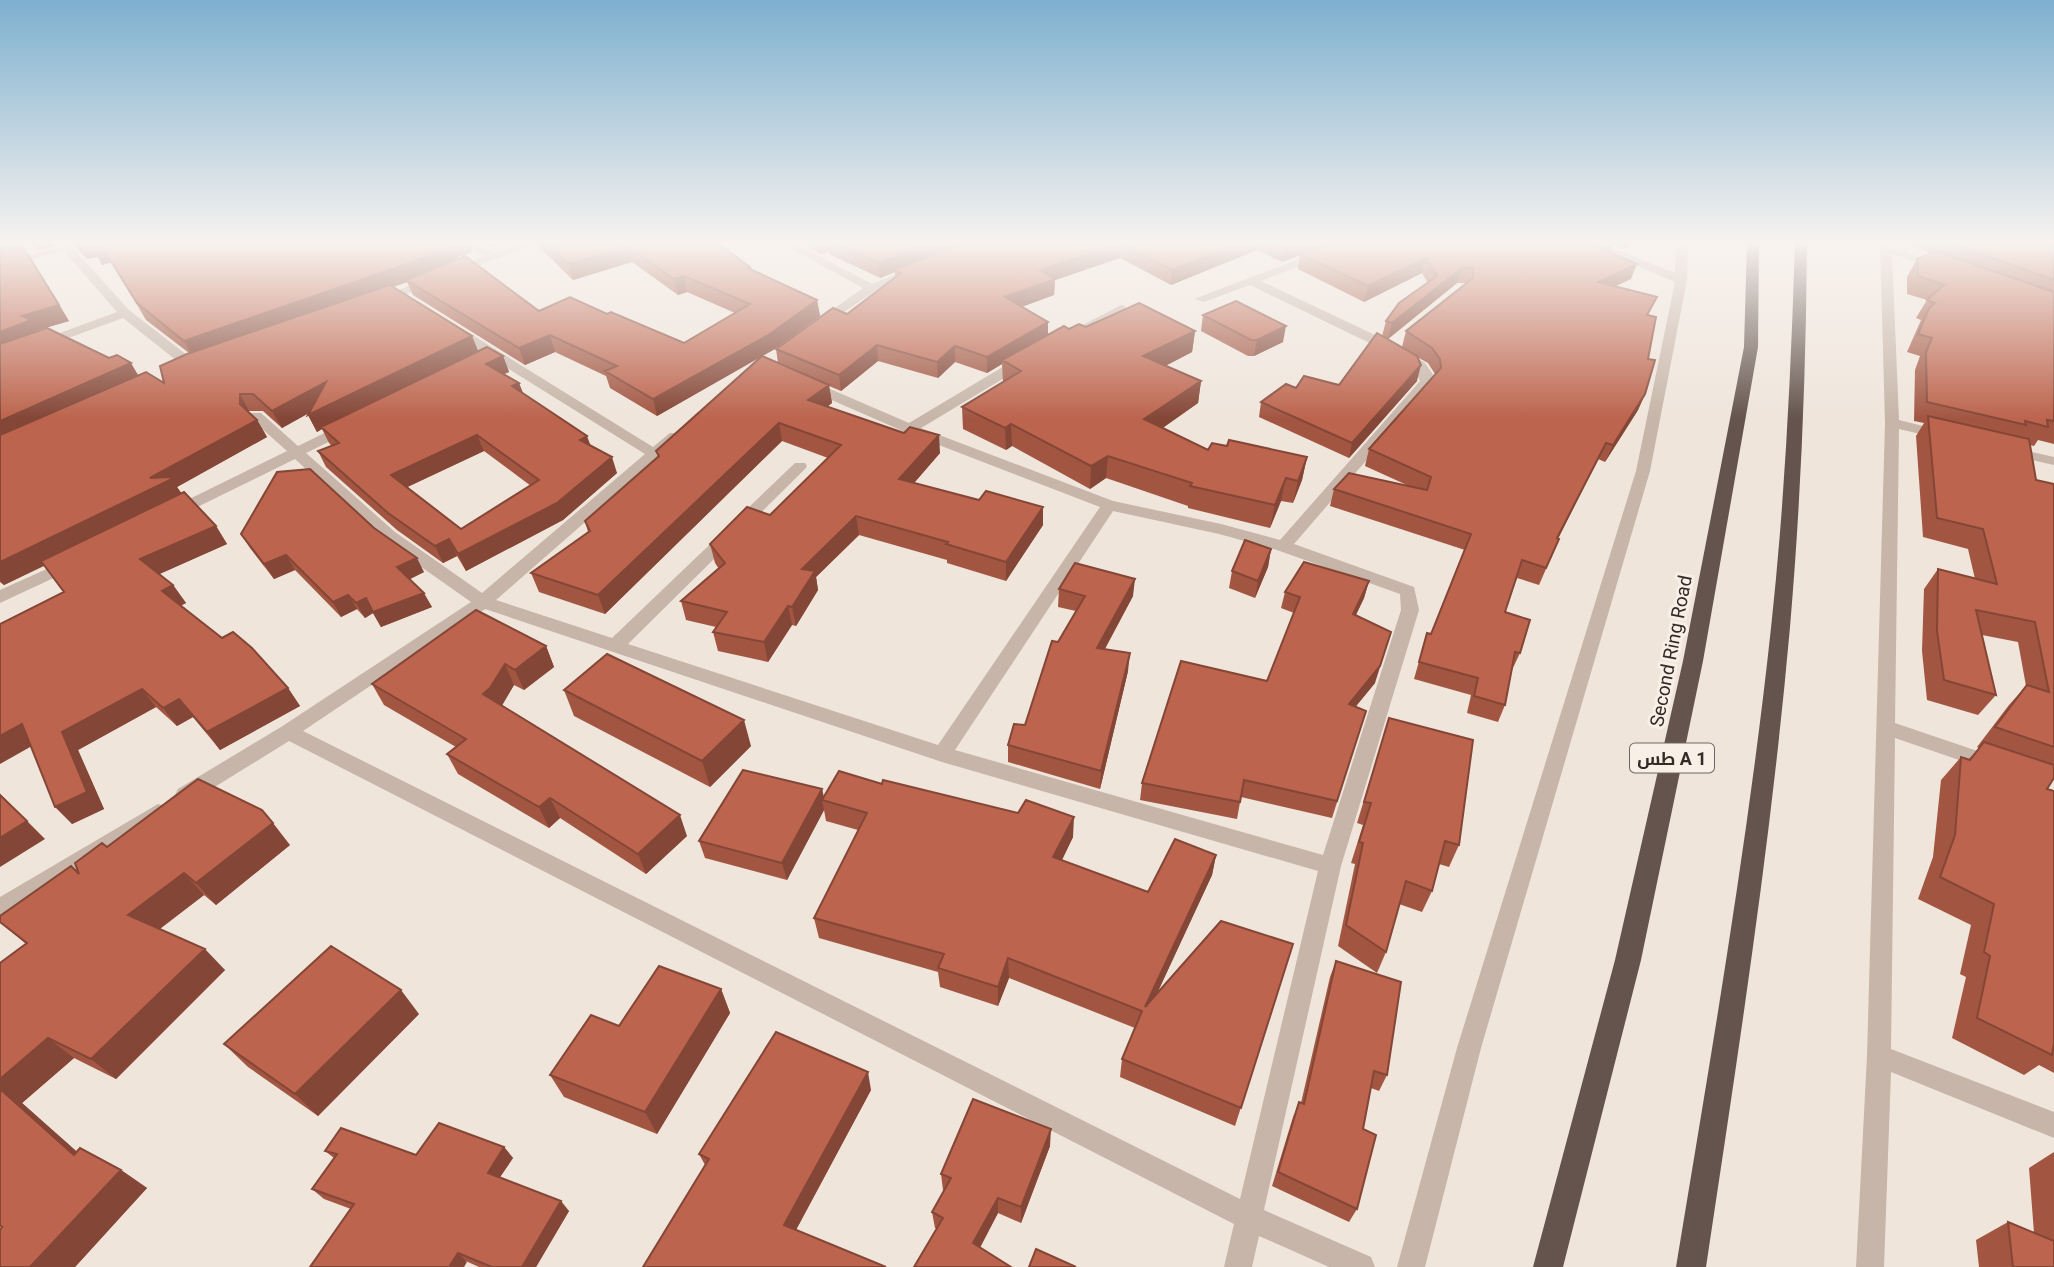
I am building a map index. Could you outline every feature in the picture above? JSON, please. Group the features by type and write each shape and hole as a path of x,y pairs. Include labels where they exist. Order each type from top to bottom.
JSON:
{"highway":[{"name":"Second Ring Road","path":"1548,1267 1628,960 1693,661 1751,347 1752,301"},
{"path":"1691,1267 1773,718 1801,356 1801,301"}],"street":[{"path":"114,301 125,313 191,366"},
{"path":"372,303 382,301"},
{"path":"807,335 853,301"},
{"path":"1283,546 1427,382 1427,376 1420,366 1395,343 1298,301"},
{"path":"1410,1267 1469,1048 1643,471 1677,301"},
{"path":"1870,1267 1879,1056 1887,728 1892,423 1889,301"},
{"path":"910,429 1044,348 1121,309"},
{"path":"0,359 125,313"},
{"path":"440,320 486,357 653,453"},
{"path":"789,376 910,429 1110,505 1221,529 1283,546 1405,589 1410,610 1330,866 1238,1267"},
{"path":"256,416 389,536 483,602 942,754 1330,866"},
{"path":"160,519 357,422"},
{"path":"1892,423 1960,439"},
{"path":"0,908 288,732 483,602 683,429"},
{"path":"2000,449 2054,461"},
{"path":"615,646 800,466"},
{"path":"942,754 1110,505"},
{"path":"0,597 86,555"},
{"path":"1887,728 2015,771"},
{"path":"288,732 1248,1217 1361,1267"},
{"path":"1879,1056 2054,1125"}],"building":[{"path":"0,301 57,301 59,305 22,316 31,320 0,332"},
{"path":"136,301 299,301 184,341"},
{"path":"343,301 416,301 472,336 308,415 326,382 272,411 253,394 240,394 240,404 257,420 150,478 172,479 0,562 0,435 146,372 164,383 160,366 187,354"},
{"path":"441,301 526,301 539,311 561,301 579,301 684,343 750,304 743,301 815,301 770,334 653,399 605,371 617,366 550,335 519,348"},
{"path":"864,301 1012,301 1048,322 987,357 955,346 937,362 877,345 839,375 776,349 833,308 847,314"},
{"path":"1236,301 1286,326 1257,340 1251,340 1203,315"},
{"path":"1420,301 1392,323 1386,321 1399,303"},
{"path":"1444,301 1655,301 1647,315 1656,317 1648,359 1655,360 1645,394 1613,445 1606,443 1557,538 1559,539 1546,568 1522,560 1505,612 1530,620 1520,653 1515,652 1505,705 1474,696 1478,678 1419,662 1427,633 1431,634 1471,534 1334,489 1349,473 1427,490 1431,477 1369,449 1441,368 1440,359 1432,348 1406,331"},
{"path":"1930,301 2054,301 2054,421 2047,420 2048,427 2025,421 2026,425 1927,402 1926,352 1932,338 1918,334 1929,308 1935,303"},
{"path":"1139,303 1195,331 1143,356 1201,381 1144,419 1208,450 1212,443 1227,446 1229,440 1307,457 1298,481 1286,478 1275,505 1190,486 1192,483 1108,456 1091,466 1011,424 1005,428 962,407 1021,371 1002,360 1064,326 1069,329 1079,324 1086,327"},
{"path":"47,328 109,358 117,355 131,363 0,421 0,344"},
{"path":"1377,333 1417,356 1421,365 1352,443 1261,402 1286,384 1296,388 1304,376 1339,385"},
{"path":"487,347 503,356 486,364 519,383 512,386 587,436 580,440 612,457 557,503 458,554 449,539 435,546 388,513 318,451 339,443 321,427","holes":["477,435 539,480 461,529 391,475"]},
{"path":"762,356 829,385 808,400 904,433 910,427 939,435 899,479 979,500 986,491 1043,507 1006,562 946,544 948,542 856,516 802,569 815,571 792,607 788,606 764,642 713,632 727,612 681,601 725,563 710,544 747,507 770,515 841,445 779,423 598,595 531,573 590,531 585,521 659,456 656,451"},
{"path":"1928,416 2029,439 2036,480 2054,484 2054,747 1995,727 2027,685 2049,692 2035,622 1976,610 1996,695 1944,680 1937,631 1938,569 1997,584 1983,529 1937,518"},
{"path":"310,469 374,528 417,558 397,567 424,593 373,612 366,598 356,603 348,595 333,602 286,555 264,564 241,534 277,472"},
{"path":"184,492 216,526 140,559 173,585 162,591 222,638 233,632 252,648 288,688 207,732 179,699 163,708 142,689 62,732 87,792 55,807 22,724 0,736 0,624 64,592 41,561"},
{"path":"1245,540 1271,549 1258,581 1232,571"},
{"path":"1304,562 1369,581 1353,614 1391,632 1380,666 1349,704 1366,711 1337,801 1244,780 1240,802 1142,783 1181,661 1267,681 1300,597 1285,592"},
{"path":"1075,563 1135,579 1097,648 1130,653 1101,771 1008,745 1014,724 1025,725 1052,641 1058,642 1085,596 1059,589"},
{"path":"476,610 546,646 515,670 505,664 483,694 680,815 638,854 550,798 539,807 447,754 466,739 372,684"},
{"path":"607,654 744,720 702,761 564,690"},
{"path":"1389,718 1473,740 1459,845 1445,841 1432,891 1406,881 1386,952 1346,925 1363,843 1359,842 1371,803 1364,802"},
{"path":"1984,742 2054,765 2054,778 2047,789 2054,791 2052,1055 1977,1018 1990,956 1984,952 1994,904 1940,877 1955,835 1961,757 1970,760"},
{"path":"743,770 822,789 782,863 699,841"},
{"path":"839,771 882,784 883,780 1018,813 1026,800 1074,817 1053,857 1148,892 1175,839 1216,855 1145,1007 1221,921 1293,944 1241,1108 1122,1059 1142,1011 1008,958 998,987 938,968 944,954 814,918 867,813 822,800"},
{"path":"198,779 262,810 273,823 196,883 184,873 128,915 205,949 91,1059 48,1038 0,1079 0,963 27,943 0,922 0,916 71,866 79,874 75,863 102,843 107,847"},
{"path":"0,795 27,821 0,838"},
{"path":"331,946 401,990 295,1094 224,1044"},
{"path":"1336,961 1401,982 1387,1075 1374,1071 1363,1129 1376,1135 1357,1209 1278,1172 1299,1102 1304,1104"},
{"path":"659,966 721,989 645,1112 550,1075 591,1015 619,1026"},
{"path":"776,1032 868,1072 784,1225 886,1267 643,1267 709,1159 699,1154"},
{"path":"0,1089 74,1155 80,1148 121,1170 30,1267 0,1267"},
{"path":"973,1099 1051,1129 1021,1207 998,1198 973,1243 1011,1267 914,1267 943,1218 932,1212 951,1178 941,1174"},
{"path":"439,1123 504,1147 488,1173 561,1201 522,1267 492,1267 458,1253 449,1267 310,1267 354,1204 312,1189 337,1154 325,1151 341,1128 416,1155"},
{"path":"2008,1222 2054,1241 2054,1267 2013,1267"},
{"path":"1036,1249 1076,1267 1029,1267"}]}
